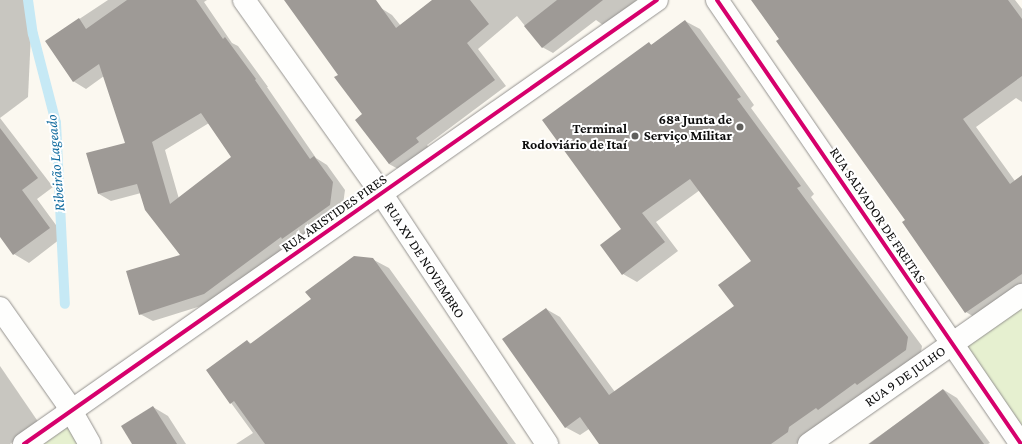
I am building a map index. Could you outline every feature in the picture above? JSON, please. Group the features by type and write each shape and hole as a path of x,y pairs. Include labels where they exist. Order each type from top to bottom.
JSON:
{"street":[{"name":"RUA XV DE NOVEMBRO","path":"244,0 381,193 547,444"},
{"name":"RUA ARISTIDES PIRES","path":"30,440 656,0"},
{"name":"RUA SALVADOR DE FREITAS","path":"717,0 1021,444"},
{"name":"RUA 9 DE JULHO","path":"808,444 1022,295"},
{"path":"0,308 67,414 90,444"}],"green space":[{"path":"1022,303 1022,435 962,345"},
{"path":"70,415 90,444 31,444"}],"building":[{"path":"127,0 196,0 223,39 225,37 256,79 255,80 310,159 314,156 333,182 330,205 282,239 281,237 204,294 139,315 126,271 180,255 145,210 137,184 98,194 86,153 125,143 99,64 73,82 45,41 79,18 86,29","holes":["201,113 231,157 170,204 152,142"]},
{"path":"284,0 376,0 396,28 432,0 470,0 489,24 467,43 495,80 416,138 419,142 389,164 355,120 362,114 334,77 338,75"},
{"path":"557,0 603,0 542,48 524,26"},
{"path":"751,0 1008,0 1022,19 1022,76 963,119 1010,184 1022,175 1022,274 965,313 902,222 905,220 776,41 779,39"},
{"path":"685,20 741,97 737,99 801,186 797,188 908,337 906,350 857,385 855,383 818,410 816,408 789,427 788,432 771,444 599,444 580,417 565,428 502,339 546,308 609,395 734,306 718,285 751,261 690,179 642,213 665,242 622,275 600,245 621,229 542,120 649,42 651,45"},
{"path":"0,128 38,178 22,190 50,228 13,255 0,237"},
{"path":"354,256 373,258 508,444 265,444 234,401 230,404 206,370 247,340 250,344 311,299 305,292"},
{"path":"943,389 984,444 869,444"},
{"path":"153,406 177,444 132,444 121,426"}],"waterway":[{"name":"Ribeirão Lageado","path":"28,0 33,34 56,123 65,304"}],"cycle path":[{"path":"24,444 657,0"},
{"path":"717,0 1021,444"}],"place":[{"name":"68ª Junta de Serviço Militar","path":"740,127"},
{"name":"Terminal Rodoviário de Itaí","path":"635,136"}]}
